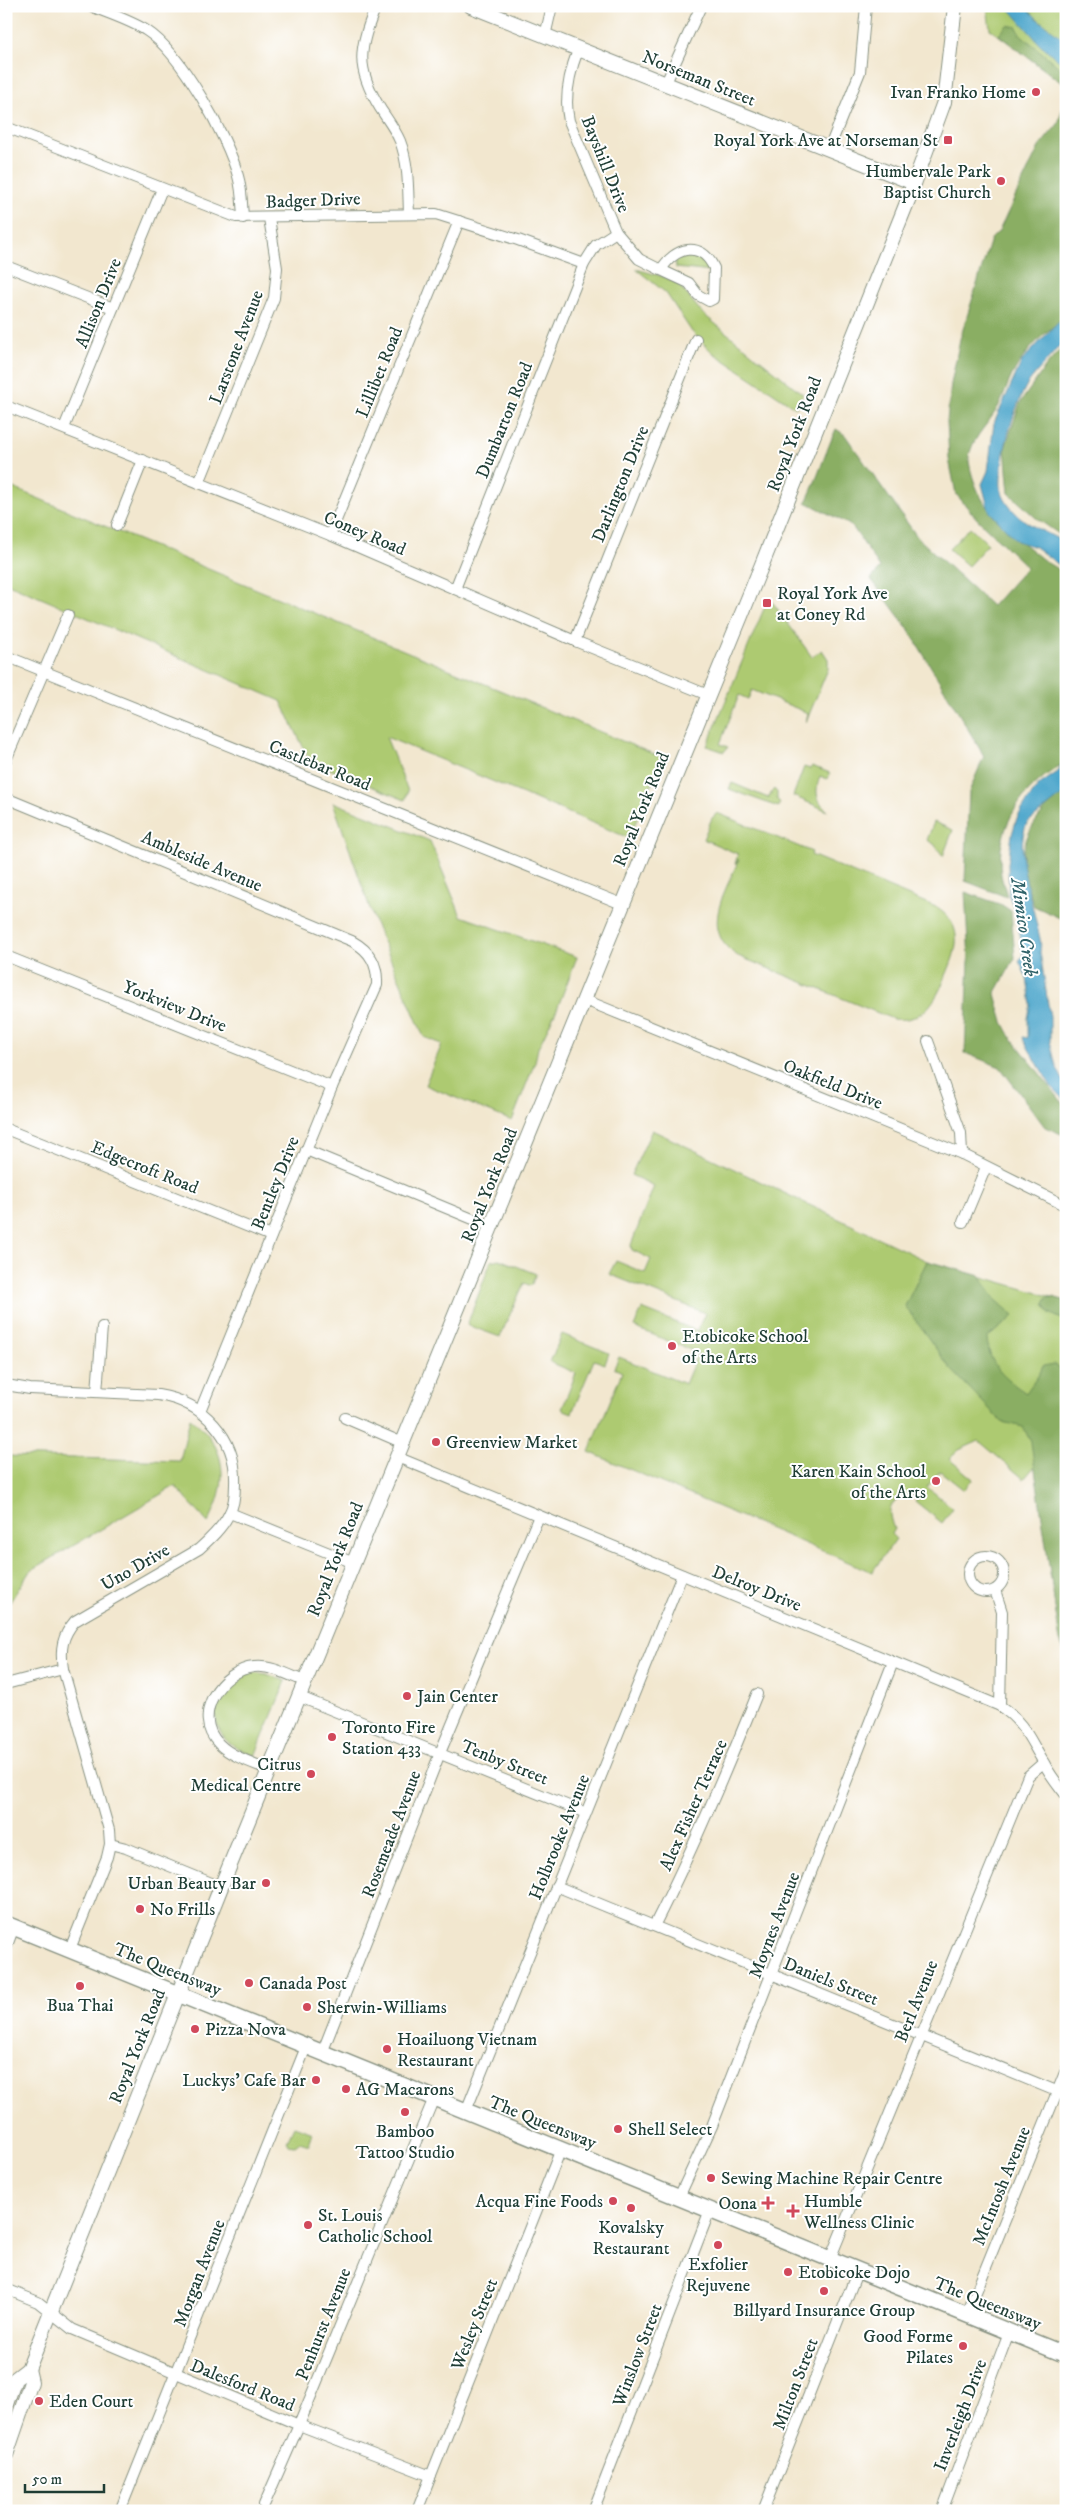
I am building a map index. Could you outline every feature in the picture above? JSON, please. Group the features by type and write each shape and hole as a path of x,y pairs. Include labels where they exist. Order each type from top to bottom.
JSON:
{"main road":[{"name":"Norseman Street","path":"471,6 914,183"},
{"name":"Royal York Road","path":"6,2404 15,2379 28,2369 221,1886 585,1000 622,904 708,696 914,183 944,102 955,6"},
{"name":"The Queensway","path":"10,1926 1066,2355"},
{"name":"Royal York Road","path":"6,2455 10,2430 31,2382 28,2369"}],"street":[{"path":"91,6 146,30 161,42 181,68 233,157 239,178 243,218"},
{"path":"376,6 361,48 361,65 372,94 400,142 407,175 409,214"},
{"path":"545,36 552,6"},
{"path":"665,85 701,6"},
{"path":"829,149 860,72 866,6"},
{"name":"Bayshill Drive","path":"578,50 572,67 567,110 569,121 616,232 638,259 661,270 689,283 704,299 710,301 713,299 714,268 704,254 696,250 680,251 666,261 661,270"},
{"name":"Badger Drive","path":"6,127 221,213 243,218 436,214 584,264"},
{"name":"Allison Drive","path":"64,428 162,189"},
{"name":"Larstone Avenue","path":"198,483 274,298 277,268 269,218"},
{"name":"Lillibet Road","path":"330,535 459,221"},
{"path":"584,264 596,245 616,232"},
{"name":"Dumbarton Road","path":"455,588 584,264"},
{"path":"6,266 113,308"},
{"name":"Darlington Drive","path":"574,641 696,340"},
{"name":"Coney Road","path":"6,406 330,535 574,641 708,696"},
{"path":"117,525 143,460"},
{"path":"6,760 68,614"},
{"name":"Castlebar Road","path":"6,656 622,904"},
{"name":"Ambleside Avenue","path":"6,798 352,941 368,953 376,966"},
{"name":"Yorkview Drive","path":"6,956 332,1087"},
{"name":"Bentley Drive","path":"200,1411 332,1087 377,985 376,966"},
{"name":"Oakfield Drive","path":"585,1000 962,1154 1066,1206"},
{"path":"928,1041 961,1133 962,1154"},
{"name":"Edgecroft Road","path":"6,1129 271,1236"},
{"path":"306,1150 492,1227"},
{"path":"963,1222 986,1167"},
{"path":"97,1392 102,1327"},
{"name":"Uno Drive","path":"6,1385 19,1388 168,1396 200,1411 220,1432 233,1460 235,1491 230,1513 199,1549 75,1621 69,1628 62,1643 60,1650 63,1669 109,1830 110,1844 108,1857 70,1949"},
{"path":"345,1418 403,1442"},
{"name":"Delroy Drive","path":"397,1457 1000,1706 1011,1714 1028,1732 1043,1763 1066,1795"},
{"path":"230,1513 354,1563"},
{"name":"Rosemeade Avenue","path":"322,2054 440,1753 539,1516"},
{"name":"Holbrooke Avenue","path":"466,2111 682,1575"},
{"path":"995,1590 1002,1612 1000,1706"},
{"name":"Moynes Avenue","path":"679,2197 712,2126 893,1662"},
{"path":"270,1770 238,1756 217,1742 212,1734 208,1716 215,1691 236,1671 257,1666 306,1682"},
{"path":"6,1684 63,1669"},
{"name":"Alex Fisher Terrace","path":"654,1926 664,1903 678,1882 721,1787 757,1694"},
{"name":"Tenby Street","path":"300,1697 586,1813"},
{"name":"Berl Avenue","path":"830,2259 920,2035 1028,1776 1043,1763"},
{"path":"110,1844 126,1848 221,1886"},
{"name":"Daniels Street","path":"556,1886 1061,2093"},
{"path":"6,1948 10,1926"},
{"name":"Morgan Avenue","path":"120,2511 306,2047"},
{"name":"McIntosh Avenue","path":"967,2314 1061,2093 1066,2070"},
{"name":"Penhurst Avenue","path":"264,2505 434,2098"},
{"name":"Wesley Street","path":"417,2511 561,2149"},
{"name":"Winslow Street","path":"594,2511 710,2210"},
{"name":"Milton Street","path":"763,2511 858,2270"},
{"name":"Dalesford Road","path":"6,2289 38,2302 72,2329 176,2375 431,2476"},
{"name":"Inverleigh Drive","path":"942,2511 1009,2332"}],"green space":[{"path":"987,6 1066,6 1066,86 990,29"},
{"path":"1007,25 1017,27 1020,34 1066,73 1066,86 999,35"},
{"path":"1066,96 1066,317 1050,329 1023,358 1012,375 995,413 975,440 969,458 971,472 978,492 992,514 1020,541 1066,575 1066,762 1037,783 1025,795 1008,823 1000,856 1001,875 1007,897 965,881 969,792 984,756 909,630 871,579 880,568 852,526 806,502 836,429 845,435 918,538 992,606 1027,567 978,520 956,494 949,459 947,421 951,384 960,339 991,239 999,231 1039,147 1058,124"},
{"path":"688,255 702,259 711,272 676,268 675,261"},
{"path":"636,269 665,277 678,284 703,314 803,394 796,408 712,352 692,332 666,293"},
{"path":"1066,343 1066,539 1036,518 1009,493 1005,448 1020,403 1046,366"},
{"path":"6,485 663,758 629,838 386,737 408,791 405,800 310,761 281,701 6,583"},
{"path":"970,527 988,544 968,566 949,549"},
{"path":"768,599 774,604 812,657 822,650 828,659 828,669 806,722 808,713 752,690 748,699 739,695 720,744 728,747 724,752 707,746"},
{"path":"812,766 830,773 827,779 820,776 817,786 818,799 828,811 793,796 804,767 810,769"},
{"path":"732,783 768,798 774,789 777,792 777,799 780,803 778,807 729,789"},
{"path":"1066,792 1066,921 1034,906 1026,880 1023,857 1024,846 1034,824 1059,796"},
{"path":"333,802 430,841 461,916 577,957 557,1009 538,1048 535,1062 512,1121 425,1085 442,1044 424,1037 375,923"},
{"path":"717,813 812,852 811,855 936,907 952,923 956,939 953,958 932,1003 920,1014 912,1018 893,1019 738,956 726,946 719,935 717,923 722,897 739,859 735,864 738,854 703,839 712,818"},
{"path":"934,822 953,830 943,856 934,844 927,840"},
{"path":"965,892 1002,905 1011,911 1015,958 995,994 1003,1022 1011,1037 1066,1107 1066,1136 1045,1127 1000,1067 965,1053 969,960"},
{"path":"652,1130 927,1261 1066,1301 1066,1656 1060,1641 1035,1466 1024,1479 979,1441 959,1450 949,1459 973,1479 964,1490 940,1471 927,1487 953,1508 942,1523 915,1501 920,1494 904,1497 894,1502 890,1513 894,1529 891,1534 896,1539 872,1572 589,1452 622,1372 614,1368 619,1357 685,1384 698,1353 634,1327 642,1309 697,1331 705,1313 609,1274 616,1261 645,1273 651,1259 632,1250 631,1245 654,1186 631,1175"},
{"path":"499,1259 536,1274 531,1286 524,1283 500,1337 467,1325 491,1261"},
{"path":"927,1261 980,1276 994,1298 1014,1316 987,1338 988,1348 994,1364 1011,1382 1026,1393 1043,1366 1055,1364 1066,1373 1066,1656 1060,1641 1031,1442 1023,1427 1002,1422 950,1368 905,1306"},
{"path":"1053,1297 1066,1301 1066,1321 1049,1313 1044,1304 1047,1298"},
{"path":"562,1334 609,1353 605,1364 594,1360 572,1413 562,1409 576,1373 550,1362"},
{"path":"190,1418 203,1429 212,1441 222,1466 220,1494 208,1523 175,1486 30,1571 6,1608 6,1456 180,1461"},
{"path":"254,1672 286,1681 255,1756 228,1742 219,1729 216,1718 216,1707 219,1697 225,1688 233,1680"},
{"path":"294,2126 313,2133 309,2145 300,2142 295,2146 289,2145 287,2141"}],"water":[{"path":"1007,6 1027,6 1040,21 1066,42 1066,67 1039,43"},
{"path":"1066,317 1066,336 1064,340 1028,383 1017,406 1008,434 1002,464 1001,489 1008,505 1024,520 1066,543 1066,570 1035,547 1017,541 989,511 982,484 988,471 994,423 1022,361 1057,323"},
{"name":"Mimico Creek","path":"1061,764 1066,764 1066,792 1027,823 1023,834 1022,847 1025,874 1040,942 1050,1017 1050,1041 1056,1066 1066,1086 1066,1101 1051,1086 1023,1037 1028,1038 1028,1018 1031,1004 1027,978 1019,961 1023,955 1017,914 1009,896 1008,864 1012,834 1017,818 1039,785 1059,771"}],"place":[{"name":"Ivan Franko Home","path":"1036,92"},
{"name":"Royal York Ave at Norseman St","path":"948,140"},
{"name":"Humbervale Park Baptist Church","path":"1001,181"},
{"name":"Royal York Ave at Coney Rd","path":"767,603"},
{"name":"Etobicoke School of the Arts","path":"672,1346"},
{"name":"Greenview Market","path":"436,1442"},
{"name":"Karen Kain School of the Arts","path":"936,1481"},
{"name":"Jain Center","path":"407,1696"},
{"name":"Toronto Fire Station 433","path":"332,1737"},
{"name":"Citrus Medical Centre","path":"311,1774"},
{"name":"Urban Beauty Bar","path":"266,1883"},
{"name":"No Frills","path":"140,1909"},
{"name":"Canada Post","path":"249,1983"},
{"name":"Bua Thai","path":"80,1986"},
{"name":"Sherwin-Williams","path":"307,2007"},
{"name":"Pizza Nova","path":"195,2029"},
{"name":"Hoailuong Vietnam Restaurant","path":"387,2049"},
{"name":"Luckys' Cafe Bar","path":"316,2080"},
{"name":"AG Macarons","path":"346,2089"},
{"name":"Bamboo Tattoo Studio","path":"405,2112"},
{"name":"Shell Select","path":"618,2129"},
{"name":"Sewing Machine Repair Centre","path":"711,2178"},
{"name":"Acqua Fine Foods","path":"613,2201"},
{"name":"Oona","path":"768,2203"},
{"name":"Kovalsky Restaurant","path":"631,2208"},
{"name":"Humble Wellness Clinic","path":"793,2211"},
{"name":"St. Louis Catholic School","path":"308,2225"},
{"name":"Exfolier Rejuvene","path":"718,2245"},
{"name":"Etobicoke Dojo","path":"788,2272"},
{"name":"Billyard Insurance Group","path":"824,2291"},
{"name":"Good Forme Pilates","path":"963,2346"},
{"name":"Eden Court","path":"39,2401"}]}
